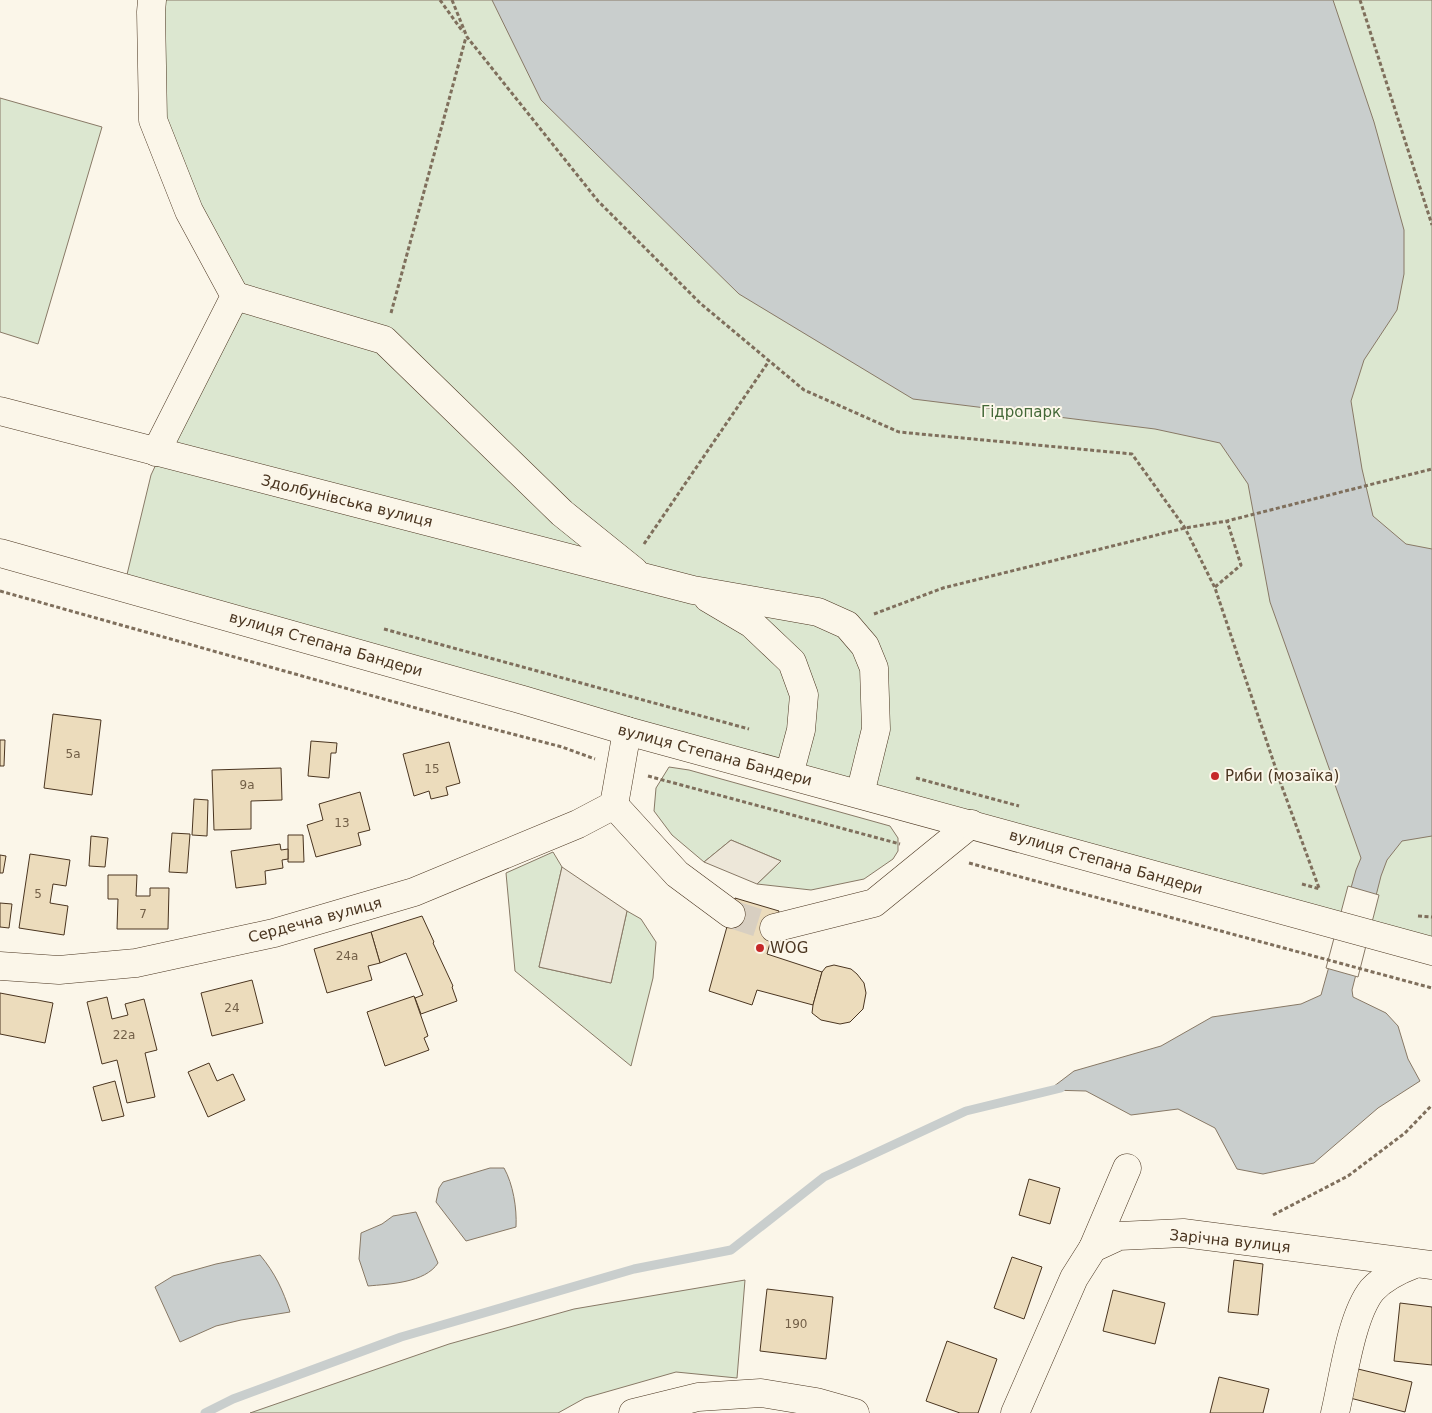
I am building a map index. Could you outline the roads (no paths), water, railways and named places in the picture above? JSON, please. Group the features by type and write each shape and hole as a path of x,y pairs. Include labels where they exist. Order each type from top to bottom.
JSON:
{"street":[{"path":"152,0 153,120 189,211 236,296 384,340 562,513 635,571"},
{"path":"156,452 236,296"},
{"name":"Здолбунівська вулиця","path":"0,411 156,452 635,571 693,590 818,612 846,625 865,646 874,668 876,729 860,794"},
{"name":"вулиця Степана Бандери","path":"0,554 627,731 1432,951"},
{"name":"Здолбунівська вулиця","path":"693,590 752,624 792,662 804,695 801,730 789,775"},
{"path":"627,731 614,805 677,874 731,914"},
{"name":"Сердечна вулиця","path":"0,966 59,970 136,962 274,933 414,892 578,824 614,805"},
{"path":"774,928 874,903 971,824"},
{"path":"1015,1413 1074,1278 1093,1248 1127,1168"},
{"name":"Зарічна вулиця","path":"1093,1248 1119,1236 1183,1233 1423,1264"},
{"path":"1336,1413 1357,1319 1365,1302 1372,1291 1389,1276 1423,1264"},
{"path":"633,1413 698,1397 761,1393 816,1402 855,1413"}],"waterway":[{"path":"205,1413 233,1399 401,1337 634,1269 731,1250 824,1177 966,1111 1061,1088"}],"tunnel":[{"path":"731,914 774,928"}],"place":[{"name":"Риби (мозаїка)","path":"1215,776"},
{"name":"WOG","path":"760,948"}],"park label":[{"name":"Гідропарк","path":"1021,412"}]}
